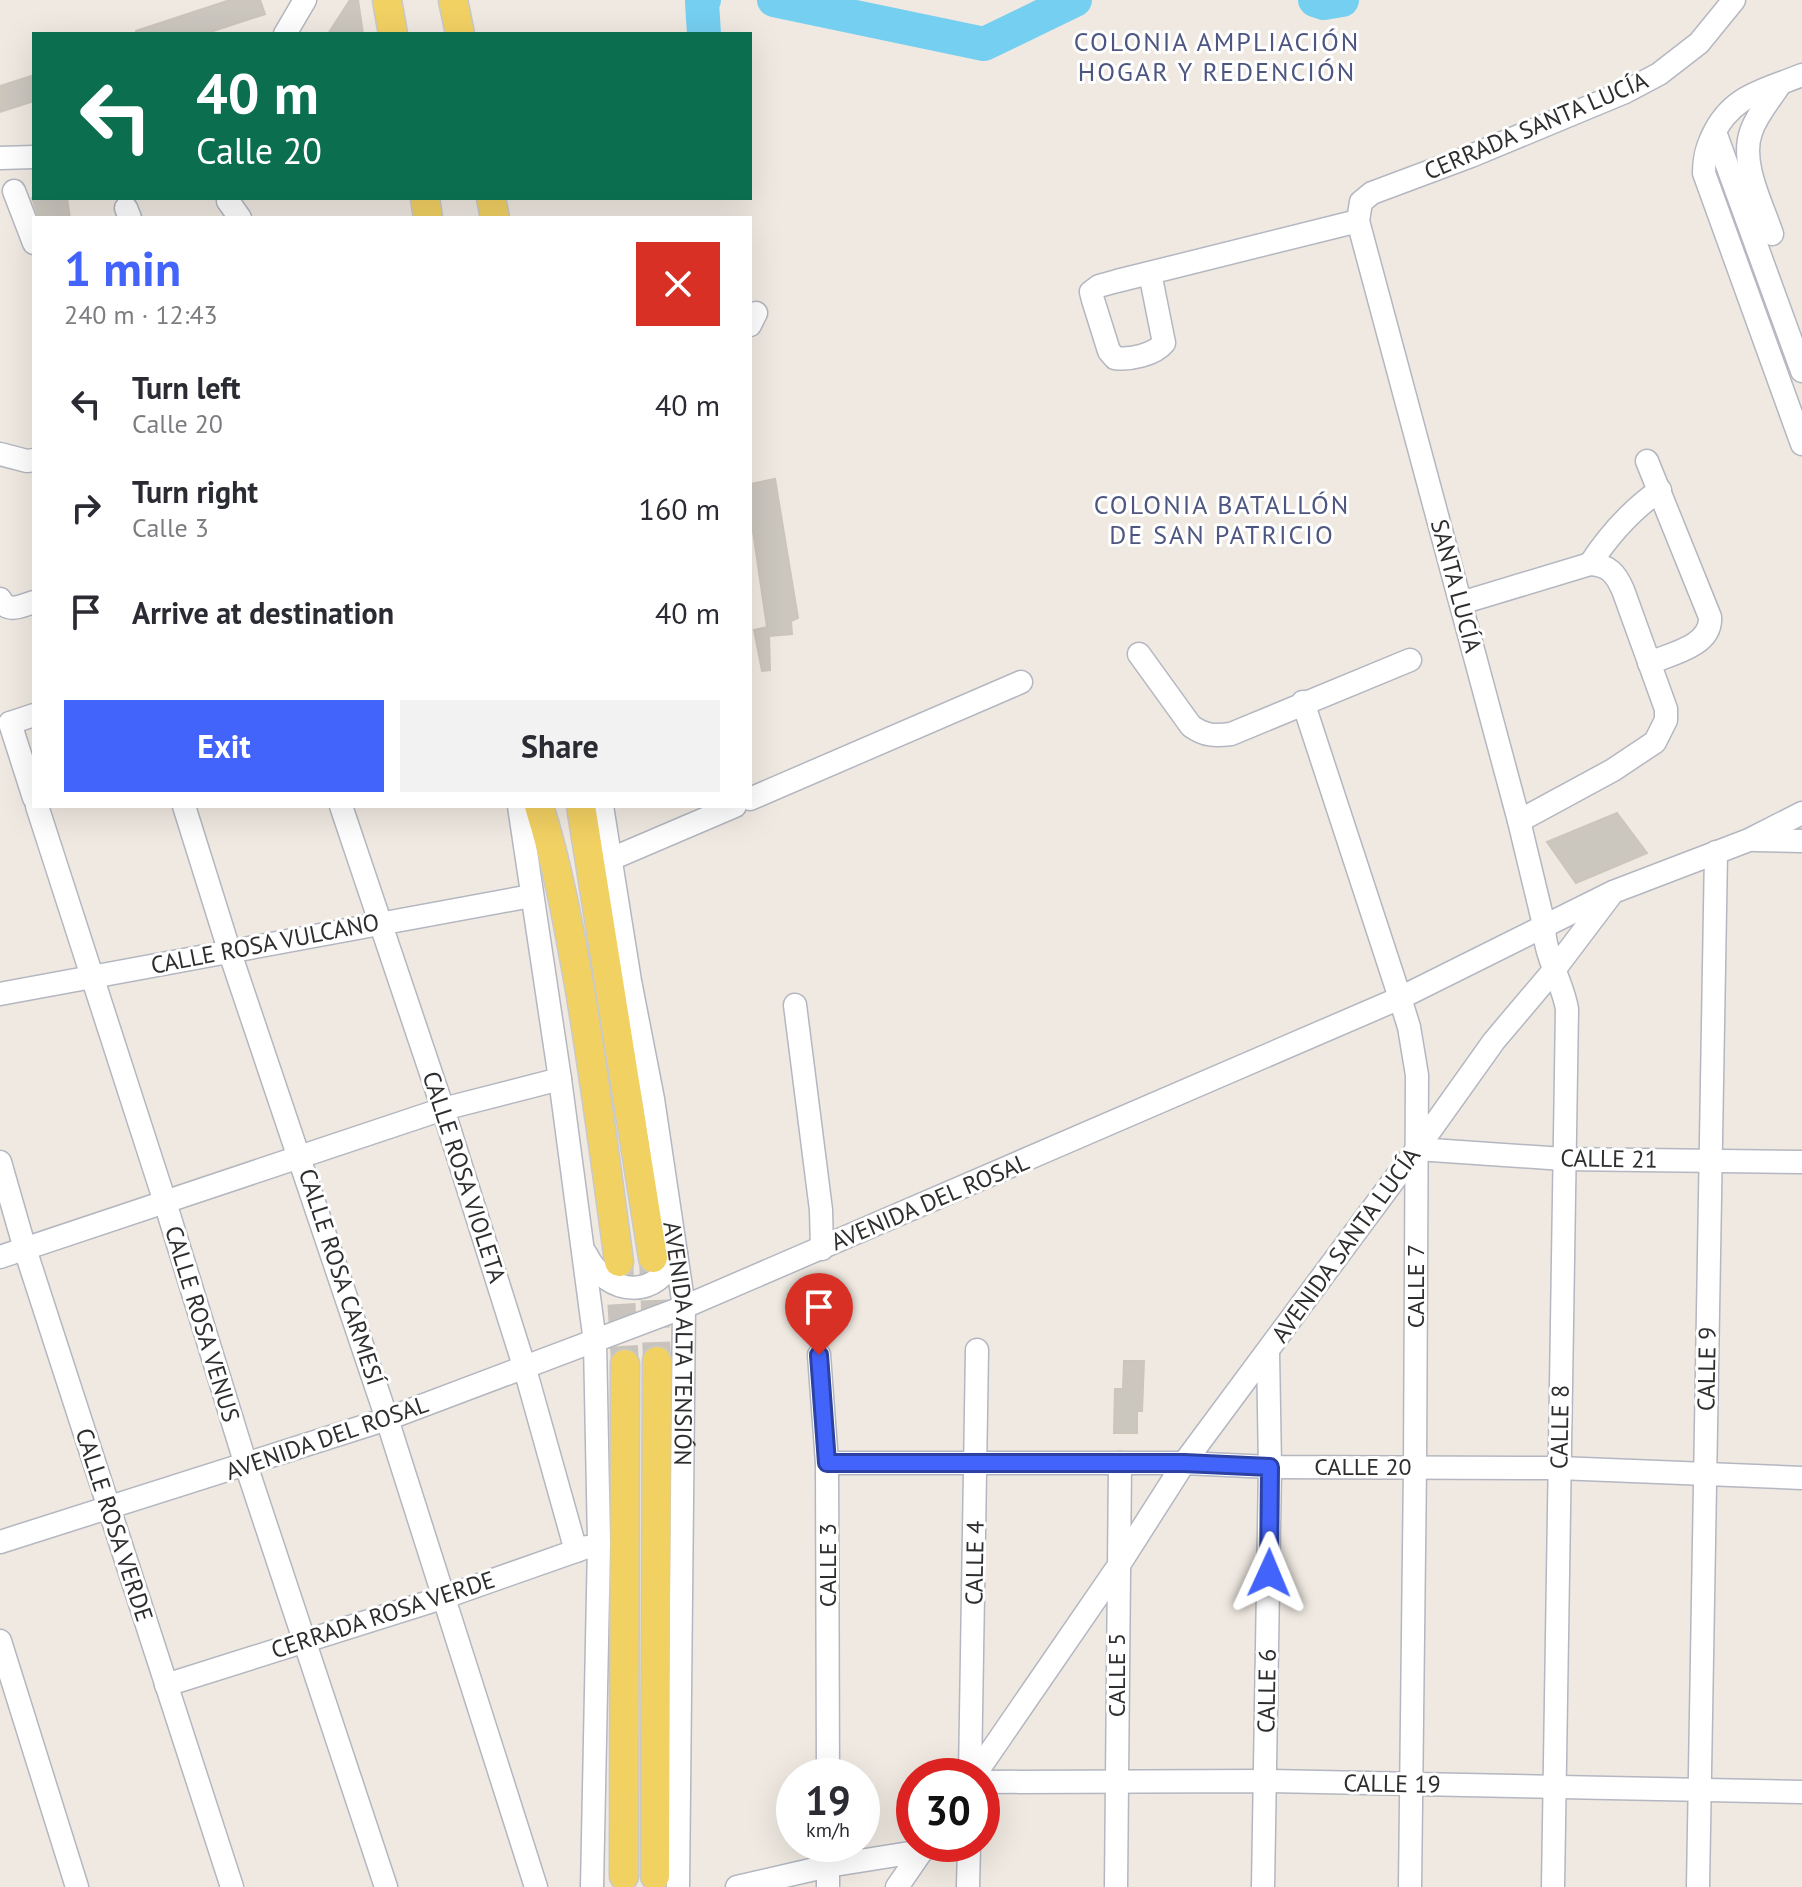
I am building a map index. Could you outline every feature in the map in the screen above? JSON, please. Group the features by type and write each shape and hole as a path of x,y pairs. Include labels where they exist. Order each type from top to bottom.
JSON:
{"main road":[{"path":"540,808 550,841 573,953 596,1084 619,1262"},
{"name":"AVENIDA ALTA TENSIÓN","path":"581,808 664,1256"},
{"name":"AVENIDA ALTA TENSIÓN","path":"657,1361 667,1881"},
{"path":"624,1876 625,1364"}],"street":[{"path":"286,32 305,0"},
{"name":"CERRADA SANTA LUCÍA","path":"1150,273 1359,212 1380,189 1471,156 1625,92 1683,58 1734,0"},
{"path":"1801,440 1704,173 1704,156 1722,116 1739,101 1802,75"},
{"path":"1772,234 1751,170 1748,144 1758,117 1780,84"},
{"path":"1715,132 1802,371"},
{"path":"0,158 32,157"},
{"path":"14,191 32,238"},
{"name":"SANTA LUCÍA","path":"1359,212 1519,821 1544,925 1544,940 1554,970"},
{"path":"0,454 32,460"},
{"path":"1647,461 1710,617 1710,626 1702,640 1649,663"},
{"path":"1590,564 1622,521 1660,490"},
{"path":"1461,603 1590,564 1608,568 1618,578 1666,709 1666,720 1655,742 1613,770 1519,821"},
{"path":"0,599 13,609 32,603"},
{"path":"1139,654 1191,726 1201,733 1214,736 1231,734 1410,660"},
{"path":"752,798 1021,682"},
{"name":"CALLE 7","path":"1303,702 1409,1027 1417,1075 1410,1887"},
{"path":"32,715 5,720 32,793"},
{"name":"CALLE ROSA VENUS","path":"38,808 246,1465 386,1887"},
{"name":"CALLE ROSA CARMESÍ","path":"185,808 445,1597 536,1887"},
{"name":"CALLE ROSA VIOLETA","path":"342,808 443,1109 525,1369 576,1551"},
{"path":"519,808 595,1342 599,1543 592,1887"},
{"name":"AVENIDA ALTA TENSIÓN","path":"602,808 653,1099 664,1256 684,1307 679,1627 667,1881"},
{"path":"611,859 730,808"},
{"path":"1613,892 1749,840 1802,813"},
{"path":"1749,840 1802,841"},
{"name":"CALLE 9","path":"1698,1887 1716,852"},
{"name":"AVENIDA DEL ROSAL","path":"0,1542 387,1419 684,1307 1400,998 1613,892"},
{"name":"AVENIDA SANTA LUCÍA","path":"985,1758 1117,1568 1184,1463 1494,1041 1554,970 1613,892"},
{"name":"CALLE ROSA VULCANO","path":"0,994 531,896"},
{"name":"CALLE 8","path":"1553,1887 1567,1009 1554,970"},
{"path":"795,1005 821,1210 822,1249"},
{"path":"0,1257 443,1109 560,1079"},
{"name":"CALLE 21","path":"1417,1149 1563,1159 1802,1162"},
{"name":"CALLE ROSA VERDE","path":"0,1162 25,1249 232,1887"},
{"path":"584,1249 601,1276 614,1285 630,1288 646,1286 660,1278 671,1266 664,1256"},
{"name":"CALLE 4","path":"972,1758 977,1350"},
{"name":"CALLE 6","path":"1263,1887 1270,1467 1268,1352"},
{"name":"CALLE 3","path":"819,1355 827,1463 828,1758"},
{"name":"CALLE 20","path":"827,1463 1184,1463 1270,1467 1559,1468 1802,1478"},
{"name":"CALLE 5","path":"1116,1887 1120,1463"},
{"name":"CERRADA ROSA VERDE","path":"166,1685 445,1597 599,1543"},
{"path":"0,1641 77,1887"},
{"name":"CALLE 19","path":"1000,1782 1266,1781 1802,1792"},
{"path":"737,1887 896,1853"},
{"path":"897,1887 914,1862"},
{"path":"968,1887 969,1862"}],"building":[{"path":"230,0 260,0 265,14 210,32 136,31"},
{"path":"350,0 358,0 363,32 329,32"},
{"path":"32,76 32,102 0,112 0,86"},
{"path":"33,200 67,200 70,216 38,216"},
{"path":"775,479 798,618 791,621 792,634 769,636 770,670 762,671 754,630 767,627 752,525 752,484"},
{"path":"1617,813 1647,853 1576,883 1547,842"},
{"path":"1124,1361 1144,1361 1142,1411 1137,1411 1137,1433 1114,1433 1115,1389 1123,1389"}],"waterway":[{"path":"704,0 704,32"},
{"path":"774,0 984,44 1075,0"},
{"path":"1315,0 1324,3 1342,0"}],"tunnel":[{"path":"653,1258 657,1361"},
{"path":"619,1262 625,1364"}],"district":[{"name":"COLONIA AMPLIACIÓN HOGAR Y REDENCIÓN","path":"1217,57"},
{"name":"COLONIA BATALLÓN DE SAN PATRICIO","path":"1222,520"}],"route":[{"path":"819,1355 827,1463 1184,1463 1270,1467 1269,1573"}]}
